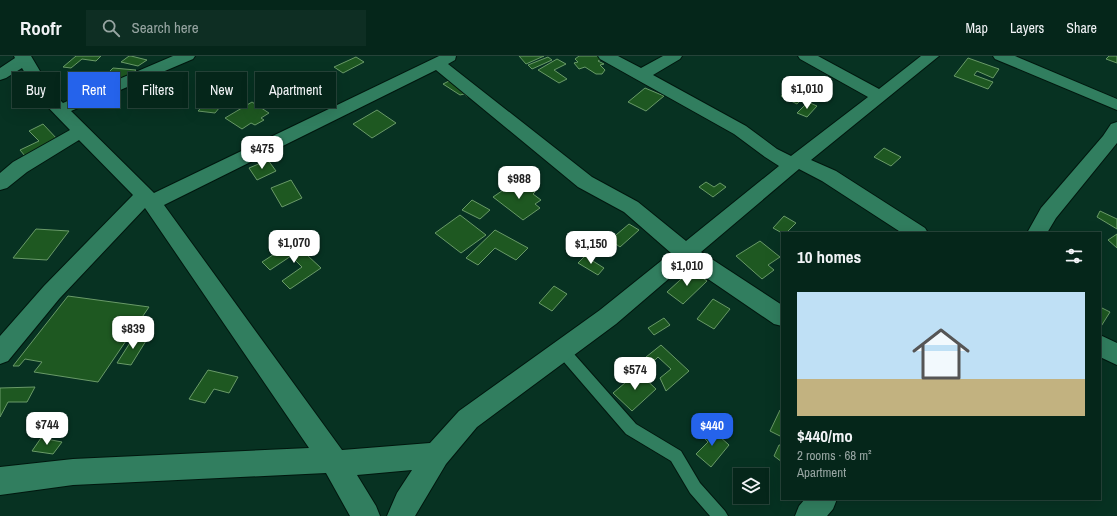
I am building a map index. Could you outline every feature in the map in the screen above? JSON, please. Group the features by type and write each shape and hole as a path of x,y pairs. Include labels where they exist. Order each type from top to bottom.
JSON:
{"street":[{"path":"60,110 187,56"},
{"path":"606,56 740,130 771,153 829,176 916,232"},
{"path":"641,75 674,56"},
{"path":"806,56 880,96"},
{"path":"401,516 407,503 436,455 468,419 608,317 795,163 931,56"},
{"path":"1001,56 1117,105"},
{"path":"0,75 24,58 47,96 80,132 148,200 334,462 366,516"},
{"path":"0,354 28,318 74,266 148,200 439,59 585,182 631,206 686,253 781,316"},
{"path":"1038,232 1048,213 1110,140 1117,128"},
{"path":"0,183 20,167 80,132"},
{"path":"1101,346 1117,355"},
{"path":"0,481 74,472 334,462 363,463 436,455"},
{"path":"809,516 822,500"}],"lane":[{"path":"562,350 631,429 676,456 696,488 720,516"}],"building":[{"path":"76,56 101,56 96,61 82,59 71,68 63,67"},
{"path":"129,56 147,60 138,66 121,62"},
{"path":"519,56 544,56 526,64"},
{"path":"579,56 597,56 601,59 598,61 604,64 600,65 605,70 602,74 596,74 585,67 579,69 574,63 578,62 575,59"},
{"path":"1109,56 1117,56 1117,63 1106,59"},
{"path":"356,57 364,62 343,73 334,67"},
{"path":"548,57 552,60 532,69 528,65"},
{"path":"968,58 999,69 993,78 977,71 974,75 993,82 988,89 954,76"},
{"path":"557,59 566,64 554,70 567,79 559,83 538,70"},
{"path":"113,68 136,70 134,72 128,72 128,77 126,79 120,79 120,72 109,72"},
{"path":"451,80 472,94 468,97 464,94 460,95 443,84"},
{"path":"645,88 664,96 646,111 628,102"},
{"path":"786,92 801,100 797,104 781,96"},
{"path":"252,102 255,104 255,108 261,108 269,113 261,118 264,120 255,125 251,123 242,129 225,118 242,108 247,108 247,105"},
{"path":"808,102 817,106 807,117 797,113"},
{"path":"201,108 219,108 215,113 198,111"},
{"path":"377,110 396,123 372,138 353,124"},
{"path":"43,124 58,140 25,156 20,150 39,141 29,131"},
{"path":"884,148 901,157 891,166 874,157"},
{"path":"268,160 276,171 257,180 249,168"},
{"path":"291,180 302,198 282,207 271,188"},
{"path":"706,182 714,187 720,183 726,187 713,197 699,187"},
{"path":"512,184 518,188 524,184 535,192 533,194 541,200 535,204 540,208 523,220 493,197"},
{"path":"472,200 490,210 480,219 462,210"},
{"path":"1100,211 1117,219 1117,229 1097,217"},
{"path":"460,215 486,235 461,253 435,233"},
{"path":"784,216 796,223 787,232 781,232 773,228"},
{"path":"629,224 639,230 620,247 610,240"},
{"path":"36,229 69,231 47,260 13,258"},
{"path":"495,230 528,248 516,260 495,248 478,265 466,258"},
{"path":"1117,234 1117,248 1108,240"},
{"path":"760,241 780,257 768,265 774,270 762,279 736,256"},
{"path":"293,242 321,268 290,289 282,281 302,267 291,256 270,270 262,262"},
{"path":"585,256 604,268 598,275 578,263"},
{"path":"691,270 707,281 683,304 667,292"},
{"path":"554,286 567,294 552,311 539,303"},
{"path":"68,296 149,307 98,382 34,372 42,362 25,359 19,366 13,366"},
{"path":"713,299 730,309 714,329 697,319"},
{"path":"1101,308 1110,312 1101,326"},
{"path":"664,318 670,325 654,335 648,328"},
{"path":"135,335 149,336 131,365 117,363"},
{"path":"661,345 689,371 666,391 660,378 671,369 658,357 652,363 646,357"},
{"path":"208,370 238,377 229,393 214,389 205,403 189,399"},
{"path":"638,372 656,389 632,411 613,393"},
{"path":"35,387 27,402 8,402 0,417 0,388"},
{"path":"780,410 781,410 781,436 770,431"},
{"path":"708,426 729,445 711,467 696,454 708,442 700,434"},
{"path":"41,438 62,442 53,454 32,451"},
{"path":"779,445 781,445 781,461 774,456"}]}
